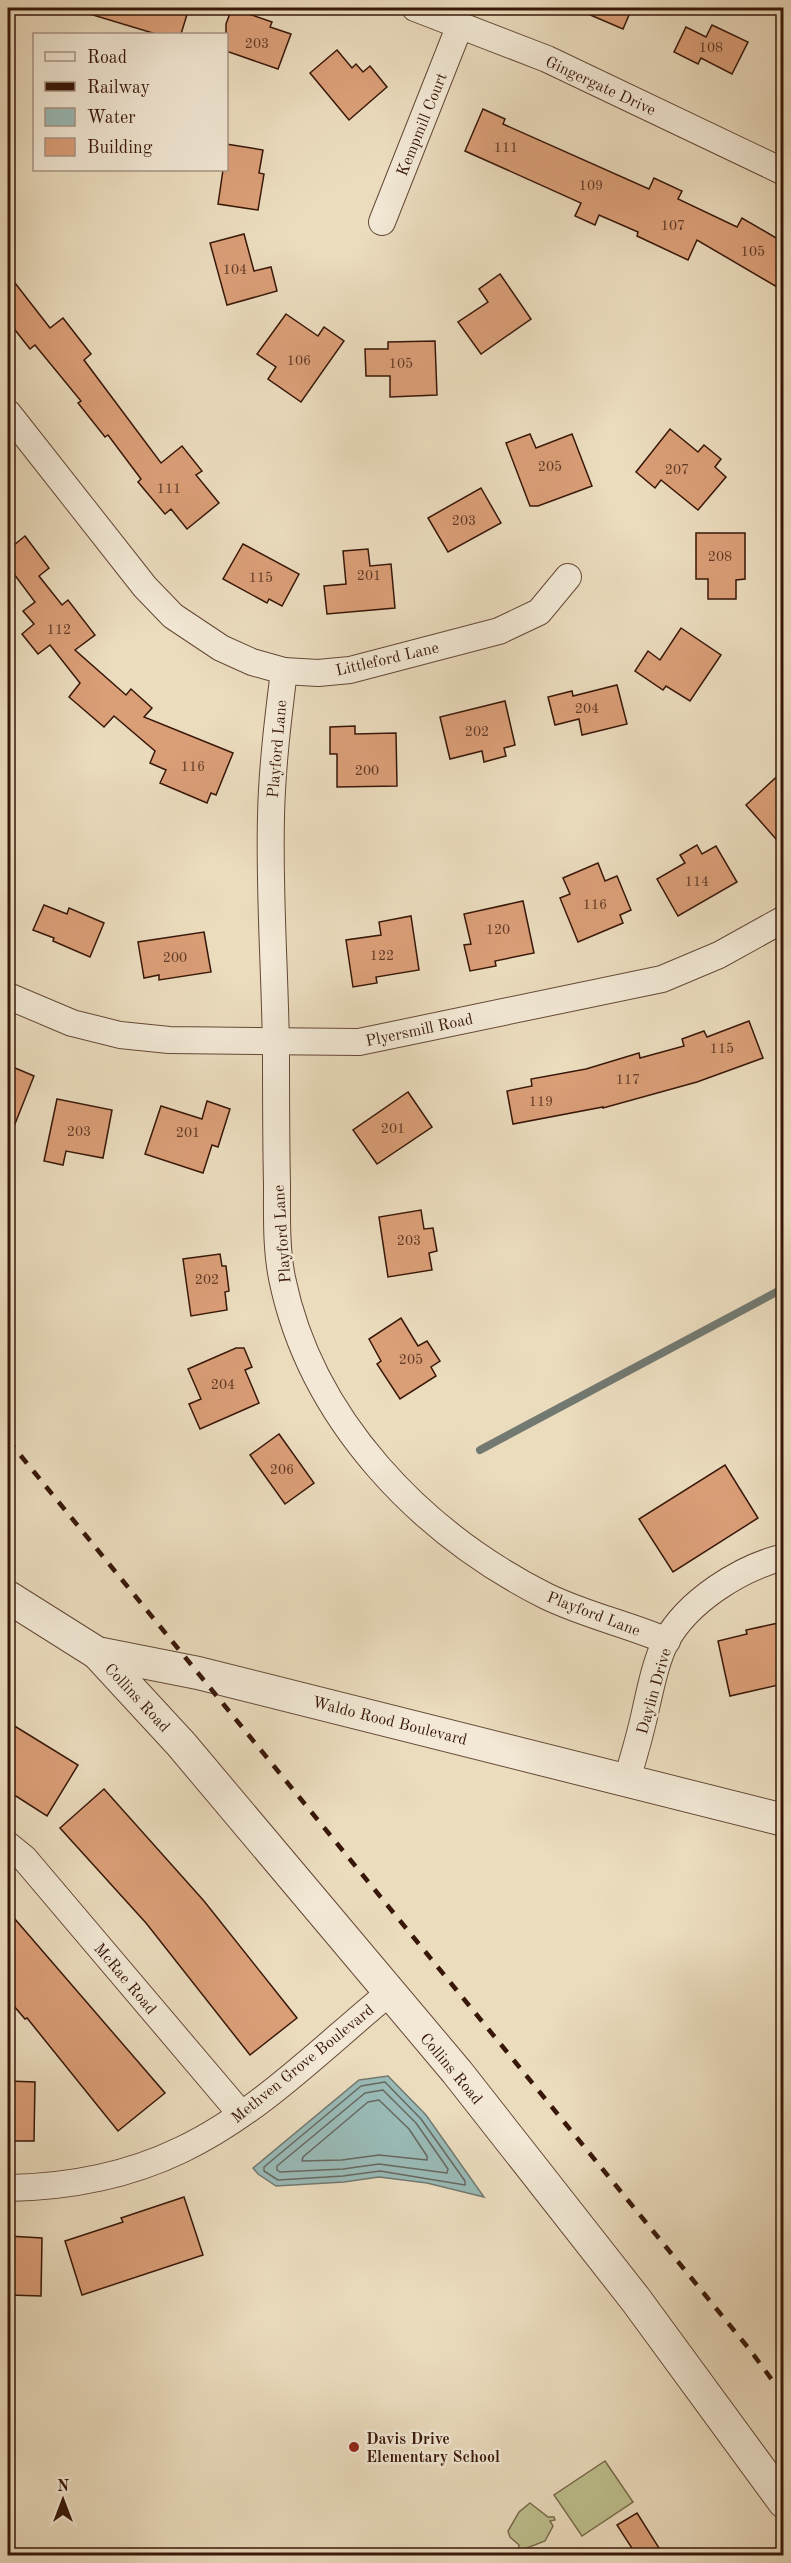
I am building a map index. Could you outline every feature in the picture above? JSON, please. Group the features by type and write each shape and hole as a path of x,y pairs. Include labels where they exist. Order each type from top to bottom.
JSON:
{"street":[{"name":"Gingergate Drive","path":"415,8 547,59 783,172"},
{"name":"Kempmill Court","path":"382,222 460,25"},
{"name":"Littleford Lane","path":"8,412 145,586 173,616 221,648 252,662 284,671 318,673 350,670 499,631 539,612 568,577"},
{"name":"Playford Lane","path":"284,671 271,817 277,1204 282,1276 291,1312 304,1346 322,1386 346,1425 378,1467 412,1503 442,1530 479,1557 548,1597 591,1615 667,1641"},
{"name":"Plyersmill Road","path":"8,996 72,1023 120,1035 169,1040 359,1042 662,979 719,955 783,919"},
{"name":"Daylin Drive","path":"627,1779 653,1680 667,1641 690,1612 713,1590 741,1572 783,1557"},
{"name":"Waldo Rood Boulevard","path":"8,1597 97,1653 198,1673 783,1820"},
{"name":"Collins Road","path":"97,1653 181,1744 457,2072 628,2291 783,2502"},
{"name":"McRae Road","path":"8,1845 24,1858 241,2114"},
{"name":"Methven Grove Boulevard","path":"8,2188 85,2181 138,2168 180,2151 241,2114 389,1993"}],"green space":[{"path":"605,2461 633,2502 582,2536 554,2495"},
{"path":"530,2503 548,2517 554,2517 555,2520 550,2521 553,2526 545,2541 524,2549 523,2553 518,2555 519,2545 510,2537 508,2531 519,2512"}],"water":[{"path":"388,2076 426,2115 484,2197 427,2183 379,2177 344,2182 276,2186 253,2168 359,2080"}],"building":[{"path":"84,8 189,8 181,33 153,33 83,12"},
{"path":"232,8 272,22 270,27 291,34 278,69 228,52 226,24"},
{"path":"574,8 632,8 623,29"},
{"path":"712,25 748,42 732,74 701,58 698,64 674,52 686,27 706,37"},
{"path":"337,50 352,68 356,64 363,72 370,66 387,87 349,120 310,73"},
{"path":"483,109 505,119 503,124 649,189 654,178 682,191 678,199 737,227 742,218 783,242 783,277 777,287 697,240 688,260 637,236 638,232 599,215 595,225 575,216 581,203 465,151"},
{"path":"228,144 263,150 259,173 264,174 258,210 218,204 223,171 228,171"},
{"path":"244,234 254,271 271,267 277,291 227,305 210,243"},
{"path":"8,274 50,328 63,318 91,354 84,360 161,463 182,446 202,471 196,475 219,503 187,529 171,509 165,514 138,482 141,479 108,435 105,437 78,403 81,401 35,345 30,349 8,321"},
{"path":"500,274 531,319 481,354 458,322 488,302 479,289"},
{"path":"286,314 318,336 324,327 344,341 301,402 268,379 276,367 257,354"},
{"path":"435,341 437,395 390,397 390,376 366,376 365,349 388,349 388,342"},
{"path":"670,429 698,452 704,445 721,459 715,467 726,477 698,510 661,480 655,488 636,472"},
{"path":"530,434 536,448 572,434 592,486 538,506 530,506 506,443"},
{"path":"481,488 501,523 448,552 428,518"},
{"path":"696,533 745,533 745,579 736,580 736,599 708,599 708,579 696,579"},
{"path":"25,536 49,568 39,576 62,605 68,600 95,635 75,650 126,695 131,689 152,708 144,717 233,753 216,795 211,793 207,803 160,783 166,770 150,763 155,751 114,716 104,727 69,697 80,683 50,645 38,654 22,634 34,624 23,611 35,602 8,566 8,550"},
{"path":"243,544 299,574 282,606 269,599 267,603 223,579"},
{"path":"368,549 370,566 391,564 395,608 327,614 324,586 346,584 343,551"},
{"path":"681,628 721,655 690,701 666,686 663,690 635,671 648,651 660,660"},
{"path":"617,685 627,724 582,735 579,719 555,725 548,697 572,691 573,696"},
{"path":"505,701 515,745 504,748 506,756 484,762 482,751 450,759 440,717"},
{"path":"355,726 355,734 396,733 397,786 337,787 337,754 330,754 330,727"},
{"path":"783,771 783,847 746,805"},
{"path":"697,845 702,854 716,846 737,882 678,916 657,879 685,863 680,855"},
{"path":"598,863 605,881 617,876 631,910 620,915 623,923 578,942 560,898 570,894 563,878"},
{"path":"523,901 534,953 495,961 496,966 470,971 464,945 471,944 464,914"},
{"path":"44,905 67,914 69,908 104,923 90,957 33,930"},
{"path":"411,916 419,970 376,977 377,983 353,987 346,940 381,935 379,922"},
{"path":"204,932 211,972 159,980 159,975 144,978 138,942"},
{"path":"749,1021 763,1058 697,1082 603,1108 513,1124 507,1091 532,1086 531,1079 586,1069 639,1053 640,1058 684,1046 682,1039 704,1031 707,1037"},
{"path":"8,1065 34,1076 9,1139 8,1139"},
{"path":"408,1092 432,1127 377,1164 353,1130"},
{"path":"57,1099 112,1110 103,1158 66,1151 63,1165 44,1161"},
{"path":"207,1101 230,1109 218,1147 212,1145 203,1173 145,1154 161,1106 202,1119"},
{"path":"421,1210 424,1229 433,1228 437,1251 429,1253 432,1270 388,1277 379,1217"},
{"path":"220,1254 222,1266 226,1266 229,1291 225,1292 227,1310 191,1316 183,1259"},
{"path":"401,1318 418,1346 427,1341 440,1361 431,1367 436,1376 400,1399 377,1364 381,1361 369,1339"},
{"path":"236,1348 244,1348 252,1367 245,1370 259,1403 200,1429 189,1404 201,1399 188,1369"},
{"path":"279,1434 314,1483 285,1504 250,1455"},
{"path":"725,1465 758,1518 673,1572 639,1519"},
{"path":"783,1622 783,1684 730,1696 718,1641 747,1634 746,1630"},
{"path":"8,1722 78,1765 47,1816 8,1791"},
{"path":"104,1789 204,1901 297,2018 250,2055 146,1923 60,1828"},
{"path":"8,1911 165,2093 118,2131 27,2018 25,2019 8,1999"},
{"path":"8,2081 35,2082 34,2141 8,2141"},
{"path":"184,2197 203,2255 82,2295 65,2241 123,2222 121,2218"},
{"path":"8,2236 42,2238 41,2296 8,2295"},
{"path":"637,2513 664,2556 637,2556 617,2525"}],"waterway":[{"path":"480,1450 784,1288"}],"railway":[{"path":"8,1440 750,2350 784,2396"}],"place":[{"name":"Davis Drive Elementary School","path":"354,2447"}]}
